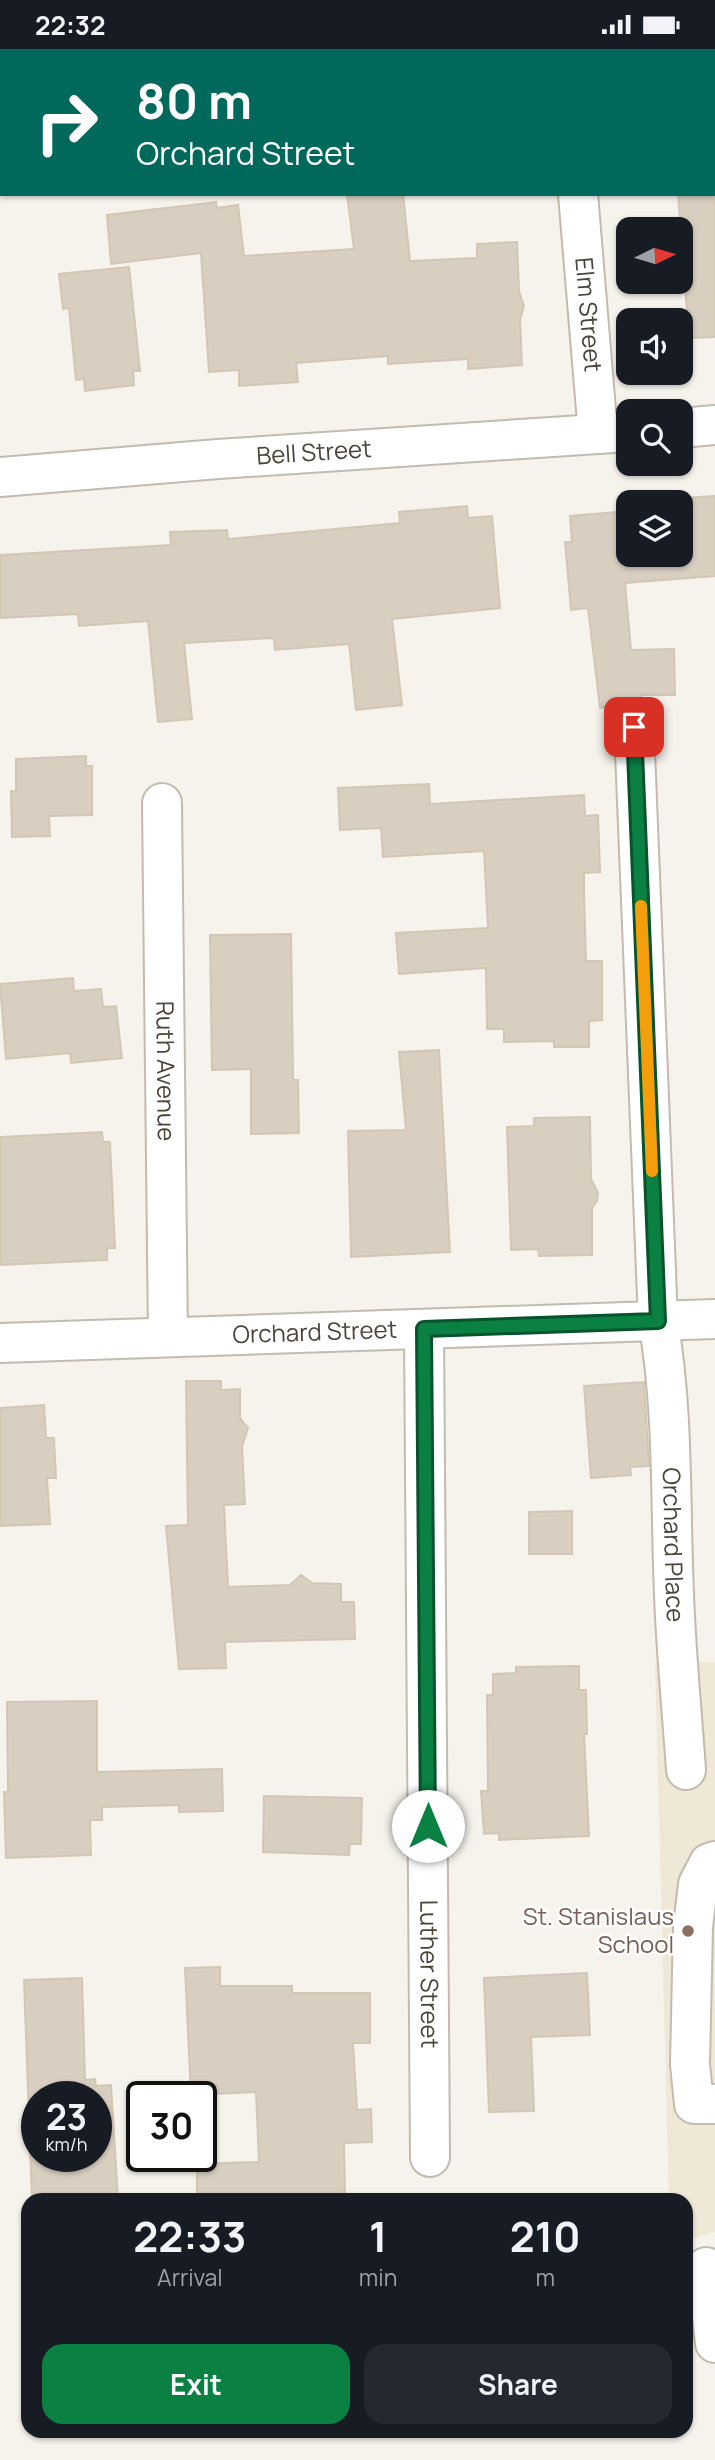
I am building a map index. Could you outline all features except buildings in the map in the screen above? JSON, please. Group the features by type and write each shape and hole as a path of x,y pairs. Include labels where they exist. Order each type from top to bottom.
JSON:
{"street":[{"name":"Elm Street","path":"578,196 613,433"},
{"path":"693,427 715,425"},
{"name":"Bell Street","path":"0,477 218,459 613,433"},
{"name":"Orchard Place","path":"634,727 658,1321 669,1423 674,1594 686,1770"},
{"name":"Ruth Avenue","path":"162,803 168,1338"},
{"name":"Orchard Street","path":"0,1343 715,1319"},
{"name":"Luther Street","path":"424,1329 430,2157"},
{"path":"712,1862 698,1884 693,1927 690,2064 694,2104 715,2104"},
{"path":"706,2266 715,2343"}],"shaded area":[{"name":"St. Stanislaus School","path":"655,1662 715,1662 715,2232 693,2239 693,2193 669,2193"}],"slow traffic":[{"path":"641,906 652,1171"}],"place":[{"name":"St. Stanislaus School","path":"688,1931"}],"route":[{"path":"428,1826 424,1329 658,1321 634,727"}]}
